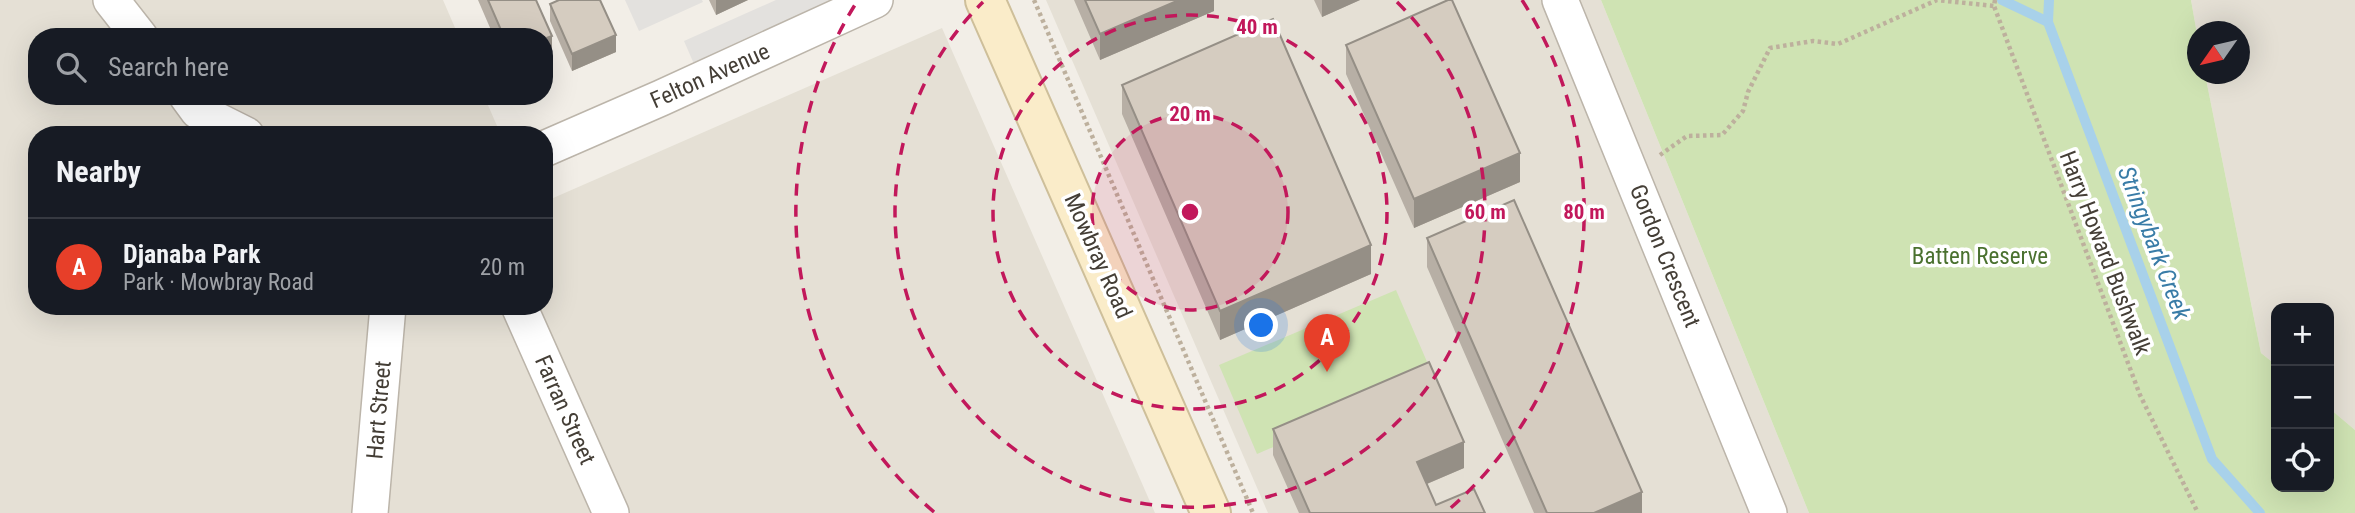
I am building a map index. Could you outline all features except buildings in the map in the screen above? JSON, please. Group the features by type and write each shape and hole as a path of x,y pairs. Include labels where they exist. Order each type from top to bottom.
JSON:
{"main road":[{"name":"Mowbray Road","path":"985,0 1210,513"}],"street":[{"path":"111,0 133,28"},
{"name":"Felton Avenue","path":"553,145 876,0"},
{"name":"Gordon Crescent","path":"1560,0 1769,513"},
{"path":"194,105 198,111 228,126"},
{"name":"Hart Street","path":"370,513 387,315"},
{"name":"Farran Street","path":"523,315 611,513"}],"path":[{"path":"1034,0 1254,513"},
{"path":"1632,175 1687,136 1722,135 1743,111 1748,92 1770,48 1813,41 1838,44 1937,0 1994,3"},
{"name":"Harry Howard Bushwalk","path":"1994,3 2140,395 2198,513"}],"shaded area":[{"path":"0,0 443,0 455,28 28,28 28,105 488,105 497,126 28,126 28,315 553,315 553,198 942,28 1155,513 0,513"},
{"path":"625,0 702,0 703,2 639,31"},
{"path":"776,0 838,0 694,64 684,41"},
{"path":"1046,0 1601,0 1809,513 1268,513"},
{"path":"2191,0 2355,0 2355,430 2334,412 2334,303 2271,303 2271,361 2261,353 2207,84 2250,84 2250,21 2195,21"}],"green space":[{"name":"Batten Reserve","path":"1601,0 2191,0 2195,21 2187,21 2187,84 2207,84 2261,353 2271,361 2271,492 2334,492 2334,412 2355,430 2355,513 1809,513"},
{"path":"1396,290 1434,378 1257,454 1219,365"}],"waterway":[{"name":"Stringybark Creek","path":"2002,0 2048,22 2212,459 2260,513"},
{"path":"2048,22 2049,0"}],"place":[{"name":"Djanaba Park","path":"1327,372"}]}
